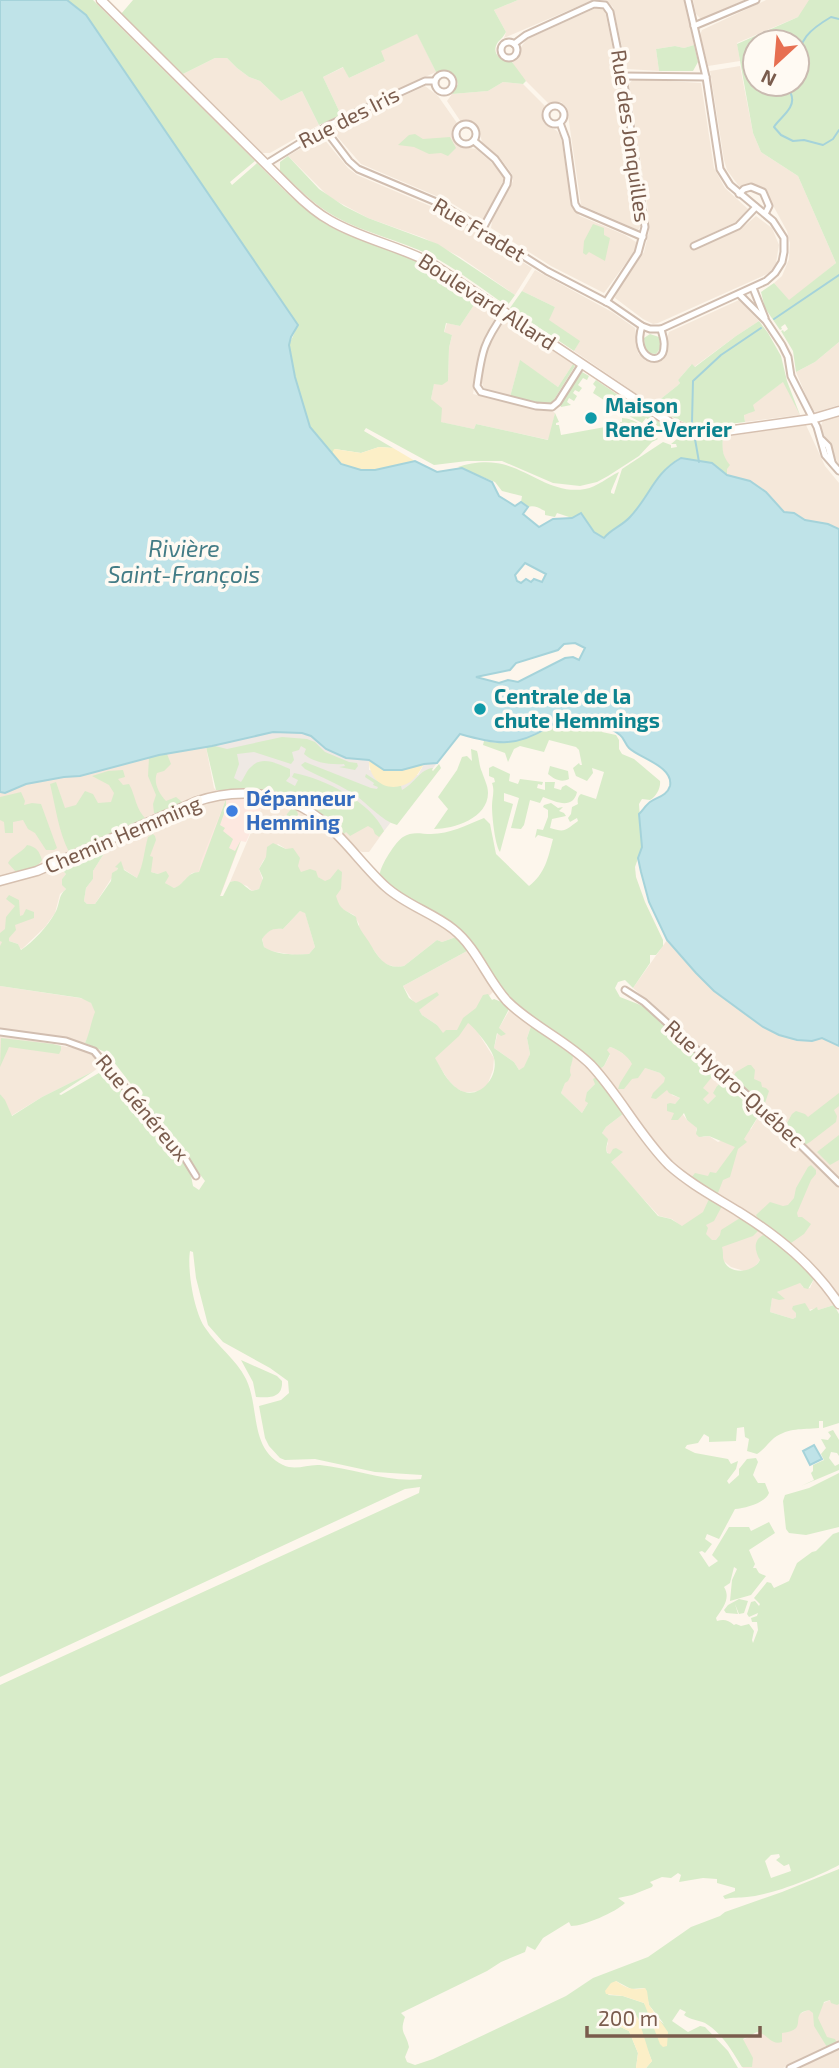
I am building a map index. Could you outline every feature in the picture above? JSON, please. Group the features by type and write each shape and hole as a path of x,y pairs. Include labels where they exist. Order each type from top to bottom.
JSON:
{"street":[{"name":"Boulevard Allard","path":"101,0 298,196 322,216 346,229 407,251 431,263 666,421 693,432 718,432 812,419"},
{"path":"642,326 640,332 643,354 649,358 657,357 663,352 664,346 661,329 766,281 775,273 785,252 782,234 773,221 739,194 727,181 719,164 706,76 688,0"},
{"path":"694,26 756,0"},
{"name":"Rue des Jonquilles","path":"514,44 526,35 594,4 605,5 610,12 623,76 645,227 638,253 606,302"},
{"path":"623,76 706,76"},
{"name":"Rue des Iris","path":"266,164 324,128 425,81 435,81"},
{"path":"560,123 566,139 575,204 578,209 643,237"},
{"name":"Rue Fradet","path":"324,128 358,169 441,204 547,271 606,302 642,326 661,329"},
{"path":"474,141 495,159 508,177 507,184 482,230"},
{"path":"739,194 751,187 763,192 769,204 765,214"},
{"path":"694,246 738,226 756,207"},
{"path":"753,288 766,321 786,352 791,376 822,440 825,455 839,471"},
{"path":"739,294 766,321"},
{"path":"506,312 483,349 477,386 481,392 549,408 558,402 582,364"},
{"path":"812,419 839,411"},
{"name":"Chemin Hemming","path":"0,881 33,873 195,802 218,796 262,795 287,800 303,807 337,834 388,888 460,935 508,1002 592,1067 670,1165 694,1184 782,1241 808,1266 839,1304"},
{"name":"Rue Hydro-Québec","path":"625,990 644,1002 775,1120 839,1183"},
{"name":"Rue Généreux","path":"0,1032 66,1041 94,1051 185,1158 196,1176"},
{"path":"790,2068 839,2045"}],"shaded area":[{"path":"518,0 593,0 504,38 506,32 494,10"},
{"path":"605,0 684,0 694,45 656,49 659,71 627,69 613,7"},
{"path":"693,0 745,0 701,19 696,14"},
{"path":"766,0 821,0 798,17 772,28 741,28 741,41 737,43 740,61 708,66 700,35 702,30"},
{"path":"596,8 605,11 616,64 639,206 638,230 581,205 567,108 561,102 548,103 520,75 512,62 520,55 521,47 527,39"},
{"path":"417,33 436,72 341,115 323,77 344,67 349,78 385,61 380,51"},
{"path":"215,58 227,58 249,77 260,81 281,101 302,91 319,125 270,153 262,153 183,74"},
{"path":"740,66 741,98 746,98 753,133 761,152 798,176 836,263 789,301 774,283 782,276 789,259 790,243 787,231 764,189 751,184 740,187 727,170 710,71"},
{"path":"633,79 701,83 714,168 725,188 748,209 738,221 691,243 692,250 741,229 756,216 772,228 779,245 776,263 770,272 653,324 615,298 644,252 649,231 629,84"},
{"path":"503,82 523,84 545,106 542,113 543,122 561,137 574,210 580,216 636,242 631,256 604,293 551,266 491,228 513,181 512,174 500,158 482,142 475,124 461,122 447,101 452,94 488,91"},
{"path":"425,86 438,96 457,123 452,137 457,144 476,149 503,176 484,220 481,221 448,201 361,164 335,134 336,127"},
{"path":"319,137 324,139 357,175 442,211 532,268 515,295 460,257 424,238 368,218 329,197 288,156"},
{"path":"535,270 612,312 635,328 638,353 646,361 664,358 668,349 669,332 739,300 759,321 694,367 691,365 678,380 680,383 653,405 574,351 579,341 548,320 555,307 522,291"},
{"path":"478,299 498,315 482,343 473,394 542,411 552,411 555,413 549,440 476,424 474,429 440,422 431,399 434,383 448,381 452,335 444,333 447,323 460,326"},
{"path":"505,320 573,364 558,387 520,361 510,397 484,388 481,381 488,345"},
{"path":"839,342 839,405 816,412 812,410 796,372 815,362"},
{"path":"784,381 800,415 745,422 744,414 750,413 752,405"},
{"path":"839,416 839,465 820,427 823,421"},
{"path":"806,425 825,466 839,483 839,529 784,512 766,492 750,481 727,475 722,448 723,437"},
{"path":"288,731 311,736 326,749 346,758 369,760 369,770 418,775 424,764 437,763 384,831 362,812 235,785 206,747"},
{"path":"206,747 214,788 217,791 187,801 32,868 0,877 0,792 5,793 26,784 80,776 159,755"},
{"path":"226,799 199,872 192,873 174,888 167,885 166,879 158,874 151,872 137,878 118,868 95,904 87,904 84,901 86,888 93,879 93,871 107,846 201,803"},
{"path":"226,799 269,800 263,804 246,842 241,841 220,897 198,875 201,861"},
{"path":"269,800 302,811 321,824 384,892 456,937 442,942 437,940 404,966 384,964 359,930 354,915 342,909 325,882 318,877 301,873 286,849 278,844 259,869 263,881 259,889 252,891 247,886 230,882 263,804"},
{"path":"362,812 384,831 369,852 358,850 343,835"},
{"path":"63,864 60,868 66,874 62,884 66,889 60,894 55,913 45,927 22,949 18,944 9,941 0,946 0,885 25,879"},
{"path":"300,911 305,912 315,947 309,954 295,955 270,951 264,947 262,938 268,932 273,928 283,929"},
{"path":"667,940 714,990 763,1027 779,1035 812,1041 822,1038 839,1046 839,1178 633,988"},
{"path":"467,951 494,991 477,1008 475,1028 494,1058 487,1086 481,1091 463,1092 449,1081 434,1058 458,1036 443,1034 437,1025 422,1015 403,986"},
{"path":"0,986 86,999 96,1012 85,1043 0,1028"},
{"path":"510,1009 531,1026 527,1038 530,1054 525,1067 519,1070 514,1062 494,1048 499,1028"},
{"path":"0,1035 85,1050 95,1055 101,1065 11,1116 0,1094"},
{"path":"610,1047 645,1068 660,1073 672,1095 680,1098 675,1104 703,1137 709,1136 718,1142 751,1129 761,1112 839,1187 839,1298 813,1265 783,1237 699,1184 656,1146 600,1069 610,1055 606,1050"},
{"path":"573,1056 596,1077 595,1084 587,1092 588,1103 582,1113 561,1093"},
{"path":"716,1072 725,1080 717,1086 716,1096 708,1104 696,1092"},
{"path":"623,1114 658,1160 683,1183 765,1234 756,1249 760,1260 754,1268 744,1271 731,1267 672,1219 659,1216 625,1179 611,1162 606,1149 608,1143 602,1133"},
{"path":"814,1279 834,1305 796,1313 793,1319 770,1312 772,1297 777,1292 796,1283 810,1288"},
{"path":"839,1996 839,2042 783,2068 743,2068 729,2046"},
{"path":"839,2048 839,2068 796,2068"}],"green space":[{"path":"67,0 93,0 255,161 230,182 232,185 257,163 301,206 321,221 349,235 413,259 478,299 460,326 446,323 444,332 452,335 448,381 442,385 434,384 431,399 442,408 441,422 474,429 476,424 548,440 555,413 559,422 556,425 559,425 561,435 616,425 616,422 622,422 622,418 637,422 658,439 639,456 608,476 580,486 553,483 502,461 434,465 366,428 364,431 393,448 379,447 361,453 335,449 332,454 310,427 294,377 289,345 298,325 86,15"},
{"path":"133,0 518,0 494,10 506,32 495,50 501,59 512,62 526,81 523,84 503,82 488,91 452,94 458,84 455,76 448,71 436,72 417,34 381,51 385,61 349,78 343,67 323,77 341,115 319,125 302,91 281,101 260,81 249,77 227,58 215,58 183,74 121,14"},
{"path":"809,0 839,0 839,342 815,362 796,372 793,351 781,331 788,329 785,324 780,330 765,308 761,292 774,283 789,300 836,263 798,176 761,152 753,133 747,98 811,98 811,28 773,28 798,17"},
{"path":"741,42 741,66 737,44"},
{"path":"694,45 698,62 693,71 659,71 656,49"},
{"path":"415,134 423,139 450,137 456,148 448,156 441,153 429,154 414,147 398,145 409,135"},
{"path":"288,156 319,189 344,206 368,218 438,244 515,295 507,306 430,255 334,216 312,201 280,171 280,162"},
{"path":"593,224 604,228 604,235 610,238 605,261 589,252 586,255 583,253 584,241"},
{"path":"522,291 555,307 549,320 580,341 574,351 510,308"},
{"path":"759,321 781,356 800,415 783,382 753,405 755,411 744,415 745,422 697,425 677,419 653,405 680,383 678,380 692,364 695,367"},
{"path":"650,334 659,337 661,347 656,354 647,353 645,348 644,338"},
{"path":"520,360 558,387 573,364 575,366 552,403 536,403 510,397"},
{"path":"582,372 589,376 587,380 583,378 578,385 582,388 573,393 577,396 574,401 569,398 567,402 571,405 561,407 560,405"},
{"path":"596,380 627,402 607,402 593,393"},
{"path":"636,407 672,430 665,431 646,418 642,423 629,416"},
{"path":"677,433 701,438 723,437 723,452 730,465 727,475 712,463 680,458 658,478 630,517 604,538 594,532 581,513 572,518 557,513 555,517 545,515 545,511 528,507 521,502 522,496 502,491 495,482 458,467 496,463 573,490 589,488 619,472 611,491 614,494 622,469 663,442 671,445 671,448 677,447 676,444 671,444 677,439"},
{"path":"563,719 590,726 593,730 596,723 604,726 602,732 616,735 622,754 634,759 660,781 654,797 650,800 642,799 639,804 642,847 635,867 636,877 663,940 663,946 656,955 650,955 650,963 633,988 625,980 618,982 615,988 620,997 643,1006 701,1058 698,1064 704,1060 716,1072 703,1088 709,1093 703,1099 708,1104 716,1096 713,1093 717,1086 725,1080 761,1112 744,1139 747,1142 738,1149 730,1177 723,1180 718,1193 691,1178 695,1173 708,1176 710,1172 716,1173 735,1147 709,1136 699,1137 696,1134 697,1128 687,1120 684,1113 678,1120 671,1120 674,1113 667,1111 667,1104 675,1104 680,1098 667,1090 656,1099 651,1098 664,1082 665,1078 660,1073 645,1068 638,1078 632,1079 624,1089 618,1089 632,1064 625,1056 610,1047 607,1050 610,1054 600,1069 554,1036 511,999 471,942 455,925 396,891 380,874 393,848 406,835 445,832 484,818 490,824 496,854 529,886 542,871 553,839 538,835 535,838 537,829 543,830 548,817 548,810 544,805 551,803 558,808 563,807 559,811 566,816 552,819 550,828 568,828 578,821 577,818 570,822 568,818 572,807 578,804 579,796 581,794 596,799 604,772 592,768 593,773 587,781 576,776 573,768 579,763 582,765 579,750 549,740 544,752 520,746 514,749 508,762 505,753 483,745 484,741 516,741"},
{"path":"282,737 315,742 325,752 357,763 358,766 355,770 339,767 345,766 344,764 318,761 304,754 306,749 301,746 299,750 292,752 294,760 291,764 254,752 237,754 239,764 234,778 241,782 255,763 265,761 290,769 290,776 286,781 295,786 298,780 292,777 294,773 333,786 358,801 378,820 384,831 379,837 368,826 350,836 346,832 343,835 321,816 286,797 259,790 216,790 206,747 227,749"},
{"path":"471,749 477,751 487,787 486,802 476,815 468,820 451,827 434,829 448,809 438,797 457,770 462,757 467,756 472,761"},
{"path":"167,754 171,764 164,771 157,773 157,788 166,801 176,797 182,802 157,814 154,813 153,804 156,795 148,776 149,757"},
{"path":"305,762 377,789 374,783 365,777 366,774 382,783 401,786 402,790 424,771 433,768 433,771 439,764 441,768 397,825 380,816 354,794 305,769 301,765"},
{"path":"493,766 510,774 509,781 518,784 520,779 543,782 542,785 538,784 537,788 545,790 545,782 555,782 554,788 561,790 566,785 577,792 575,798 568,803 543,797 540,803 530,800 521,829 511,828 519,798 504,793 504,801 513,804 500,852 495,837 492,806 492,783 495,782 494,778 489,776 489,768"},
{"path":"550,766 568,771 569,779 560,780 548,774"},
{"path":"123,770 125,777 118,779 123,785 129,784 140,811 147,820 69,852 50,784 56,782 65,808 76,805 85,791 93,794 98,803 111,802 114,793 109,785 92,776"},
{"path":"21,792 24,805 41,804 57,848 54,850 46,850 23,820 13,822 13,833 5,833 4,822 0,820 0,797"},
{"path":"226,799 220,825 233,839 229,848 235,851 241,840 220,896 223,896 233,881 252,891 259,889 263,878 259,869 266,857 267,847 273,843 286,849 293,848 300,858 298,866 301,872 310,869 316,871 318,877 325,881 338,869 342,872 341,889 336,896 338,901 344,910 356,917 359,927 376,953 387,964 404,966 437,940 442,942 456,937 467,951 403,986 409,998 416,1003 437,992 439,995 419,1010 422,1015 437,1025 443,1033 446,1030 457,1030 463,1018 476,1008 483,995 488,994 492,1000 504,1003 509,1009 499,1028 506,1034 501,1036 497,1033 494,1048 514,1062 519,1070 524,1067 530,1054 527,1038 531,1026 573,1056 571,1075 561,1093 582,1113 588,1103 585,1101 587,1092 595,1084 593,1079 596,1077 623,1114 602,1133 608,1139 607,1153 610,1154 616,1148 623,1152 611,1162 658,1216 671,1219 682,1226 703,1212 709,1199 722,1206 714,1221 706,1225 706,1234 712,1240 716,1240 721,1230 740,1218 759,1230 753,1236 722,1247 725,1264 730,1268 741,1271 757,1264 760,1260 756,1249 757,1242 765,1234 814,1279 808,1289 800,1283 777,1292 785,1299 772,1298 770,1312 793,1319 796,1313 792,1309 793,1306 805,1303 810,1311 817,1307 818,1310 834,1305 839,1314 839,1423 823,1428 823,1421 819,1421 819,1428 785,1432 757,1454 747,1451 749,1439 745,1437 744,1427 737,1428 736,1441 709,1442 709,1437 704,1434 698,1443 685,1448 695,1453 728,1459 731,1464 738,1461 736,1469 727,1481 729,1484 739,1475 739,1469 747,1459 756,1458 758,1462 753,1475 758,1483 765,1483 769,1493 759,1502 735,1509 719,1539 707,1534 705,1539 712,1544 705,1553 699,1552 709,1567 718,1561 712,1555 729,1527 749,1527 751,1531 769,1522 775,1533 749,1550 755,1564 753,1568 766,1576 751,1595 730,1601 732,1580 737,1569 734,1567 730,1583 724,1587 727,1595 725,1603 716,1618 717,1621 726,1620 734,1625 749,1624 754,1631 753,1643 758,1630 757,1622 752,1622 751,1618 758,1613 749,1617 747,1614 751,1602 755,1601 759,1606 760,1604 754,1598 767,1582 774,1588 789,1581 797,1563 839,1532 839,1865 781,1889 757,1896 725,1899 723,1896 735,1891 735,1888 717,1883 717,1879 679,1882 681,1875 678,1873 671,1878 662,1877 650,1882 652,1887 618,1898 625,1903 621,1907 591,1921 571,1926 569,1922 543,1938 535,1950 527,1946 525,1952 401,2013 405,2017 403,2030 409,2047 405,2057 407,2062 415,2065 433,2059 566,1996 593,1978 648,1957 691,1927 839,1869 839,2004 831,2003 830,2000 824,2002 818,2018 827,2037 835,2039 837,2043 827,2047 814,2026 813,2013 809,2010 800,2015 795,2029 782,2033 782,2042 772,2041 757,2032 743,2039 753,2058 752,2067 742,2067 717,2032 705,2023 687,2017 684,2015 686,2012 680,2009 672,2021 688,2032 700,2026 705,2027 728,2051 738,2068 646,2068 652,2061 638,2018 625,2010 611,2016 608,2021 629,2031 638,2053 636,2068 0,2068 0,1685 419,1493 420,1487 405,1489 0,1677 0,1094 12,1116 42,1097 94,1071 59,1094 104,1070 107,1071 183,1160 193,1186 199,1190 205,1181 107,1053 85,1043 95,1012 91,1003 81,998 0,986 0,933 5,929 6,917 15,906 6,899 9,895 19,900 20,916 26,909 34,912 34,918 15,925 16,930 9,938 9,941 18,944 21,950 40,933 57,910 66,889 62,885 66,874 60,868 63,864 107,846 93,871 93,879 86,888 84,901 87,904 95,904 121,861 124,870 137,878 148,837 153,834 156,840 150,856 153,857 151,872 158,874 166,871 169,876 165,883 174,888 191,874 199,872","holes":["300,911 305,913 315,947 309,954 280,953 264,947 262,939 267,934 273,929 283,929","468,1023 483,1039 494,1058 495,1066 490,1080 473,1092 465,1092 454,1086 435,1058 459,1036","190,1251 193,1252 196,1278 208,1325 223,1342 288,1381 289,1393 281,1400 259,1406 265,1438 280,1458 315,1459 375,1472 422,1475 421,1479 396,1479 320,1465 292,1467 272,1458 260,1438 246,1379 211,1335 198,1313 190,1269","779,1854 780,1857 776,1860 784,1866 789,1864 791,1871 771,1878 765,1861 771,1855","616,1981 631,1989 645,1988 649,2005 664,2024 649,2012 644,2003 623,1996 608,1995"]},
{"path":"292,808 297,811 297,821 289,828 282,828 287,814"},
{"path":"27,845 37,850 42,860 34,867 16,872 8,863"},
{"path":"1,1038 53,1044 61,1046 61,1050 59,1054 9,1047 0,1067"},
{"path":"748,1065 755,1070 754,1079 769,1091 764,1106 733,1077"},
{"path":"839,1093 839,1106 834,1110 836,1122 805,1145 789,1129 787,1123 792,1114 796,1111 808,1117"},
{"path":"839,1135 839,1160 830,1165 817,1152"},
{"path":"811,1165 816,1174 797,1213 798,1217 811,1224 804,1234 791,1243 756,1215 770,1202 788,1205"},
{"path":"241,1360 277,1376 282,1381 278,1394 256,1397 253,1382"},
{"path":"833,1430 839,1440 839,1456 831,1452 829,1458 835,1466 839,1464 839,1470 801,1486 814,1480 811,1473 813,1465 824,1460 821,1454 826,1448 821,1439 828,1440 831,1436 828,1432"},
{"path":"839,1473 839,1527 806,1535 789,1533 786,1529 783,1501 785,1495 809,1488"},
{"path":"739,1599 748,1601 744,1613 739,1614 735,1604 738,1614 726,1613 724,1610 728,1605"}],"sand":[{"path":"379,447 393,448 415,461 382,469 360,470 340,462 332,454 334,449 361,453"},
{"path":"369,760 402,770 424,764 410,782 395,787 377,780"},
{"path":"616,1981 630,1988 645,1988 649,2005 668,2032 667,2046 660,2044 644,2003 606,1994 605,1991 611,1983"},
{"path":"625,2010 636,2015 640,2023 652,2061 646,2068 636,2068 638,2053 629,2031 608,2021 611,2016"}],"water":[{"name":"Rivière Saint-François","path":"0,0 67,0 86,15 298,325 289,345 295,377 310,427 341,464 361,470 375,470 415,461 437,472 462,468 492,482 499,496 515,506 521,502 528,507 523,514 539,527 553,519 572,518 581,513 594,532 604,538 630,517 664,471 681,458 712,463 727,475 750,481 766,492 784,512 839,529 839,1046 822,1038 812,1041 797,1040 763,1027 714,991 667,940 649,902 638,858 642,847 639,814 650,802 667,792 670,779 655,763 629,748 616,732 580,716 568,716 535,734 514,741 494,742 460,734 437,763 402,770 384,770 369,760 346,758 302,733 273,732 159,755 80,776 26,784 5,793 0,792","holes":["525,563 546,574 542,582 534,579 531,582 526,579 521,583 517,581 515,575","575,643 585,648 579,660 573,657 565,658 518,682 508,680 499,683 476,677 510,670 516,663 558,650 564,644"]},
{"path":"814,1445 822,1459 810,1465 803,1451"}],"waterway":[{"path":"811,31 831,17 839,19"},
{"path":"792,98 790,108 774,127 781,135 793,141 804,140 823,145 833,139 839,130"},
{"path":"774,319 839,275"},
{"path":"692,422 693,381 721,355 761,328"},
{"path":"695,439 699,462"}],"place":[{"name":"Maison René-Verrier","path":"591,418"},
{"name":"Centrale de la chute Hemmings","path":"480,709"},
{"name":"Dépanneur Hemming","path":"232,811"}]}
